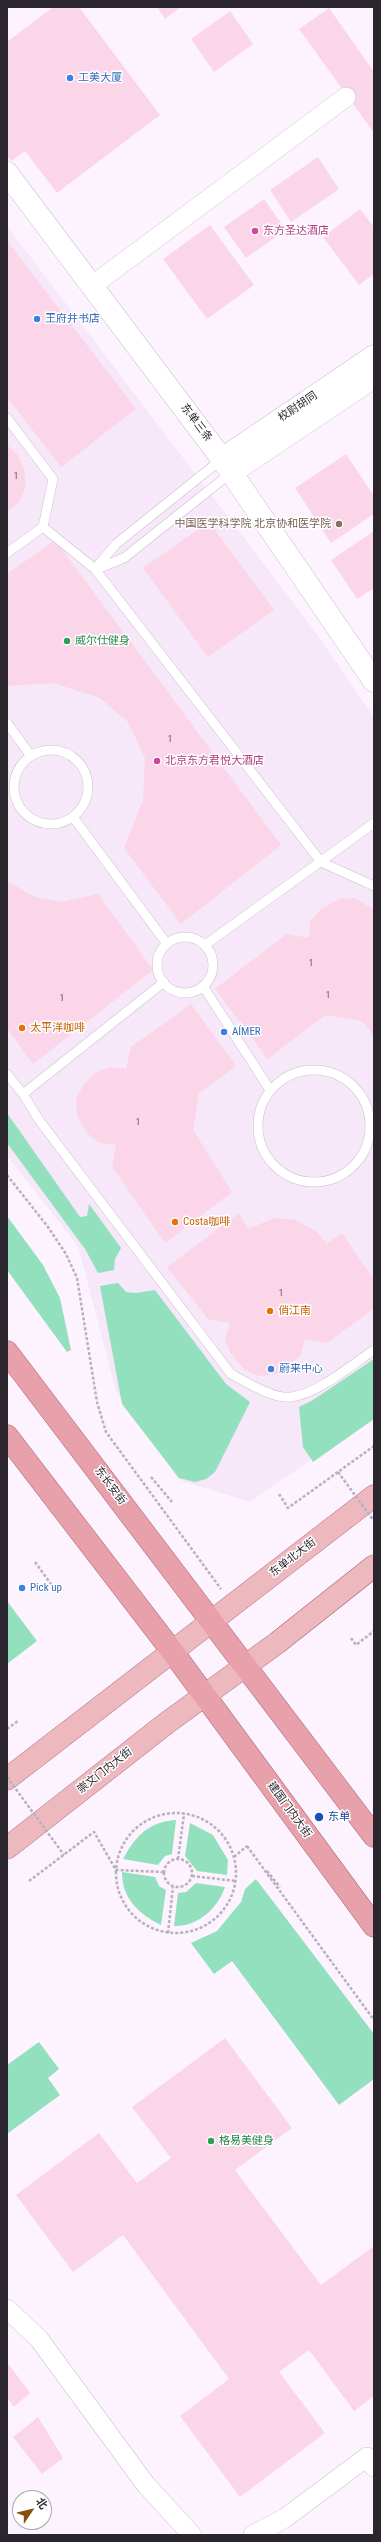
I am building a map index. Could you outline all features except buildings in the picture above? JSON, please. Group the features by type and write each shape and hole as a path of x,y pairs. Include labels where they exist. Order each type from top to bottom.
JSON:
{"highway":[{"name":"东长安街","path":"7,1352 246,1666"},
{"path":"7,1436 172,1651"},
{"name":"建国门内大街","path":"172,1651 374,1926"},
{"path":"246,1666 374,1836"}],"main road":[{"name":"东单北大街","path":"172,1651 374,1496"},
{"path":"246,1666 374,1566"},
{"path":"7,1778 172,1651"},
{"name":"崇文门内大街","path":"7,1848 205,1695 246,1666"}],"street":[{"path":"93,284 346,97"},
{"name":"东单三条","path":"7,173 93,284 227,465 374,681"},
{"name":"校尉胡同","path":"227,465 374,356"},
{"name":"校尉胡同","path":"227,465 374,377"},
{"path":"7,2309 39,2339 146,2485 192,2535"},
{"path":"254,2535 285,2518 372,2459"}],"lane":[{"path":"7,418 53,479 43,527 7,553"},
{"path":"95,569 116,544 227,465"},
{"path":"95,569 124,558 227,465"},
{"path":"43,527 95,569 321,862 374,886"},
{"path":"7,723 31,756"},
{"path":"43,751 55,751 67,754 81,766 88,784 87,796 82,808 73,817 63,822 51,824 29,817 21,808 16,798 14,786 22,764 31,756 43,751"},
{"path":"73,817 167,944"},
{"path":"205,945 374,823"},
{"path":"191,937 205,945 211,952 213,971 203,986 185,992 176,991 164,982 158,972 158,964 162,949 167,944 174,939 191,937"},
{"path":"23,1094 164,982"},
{"path":"203,986 270,1090"},
{"path":"321,1070 340,1076 355,1087 365,1103 370,1121 369,1140 361,1158 348,1171 332,1180 314,1183 296,1180 280,1171 267,1158 260,1141 257,1123 261,1105 270,1090 285,1077 297,1073 321,1070"},
{"path":"7,1074 23,1094 39,1120 231,1374 266,1392 290,1397 317,1388 374,1350"}],"path":[{"path":"7,1175 52,1233 66,1254 77,1278 97,1402 106,1432 233,1605"},
{"path":"279,1494 288,1508 374,1446"},
{"path":"338,1472 374,1520"},
{"path":"151,1476 172,1502"},
{"path":"35,1562 56,1591"},
{"path":"351,1638 356,1645 374,1631"},
{"path":"7,1729 18,1721"},
{"path":"7,1778 64,1855"},
{"path":"178,1859 184,1814"},
{"path":"184,1814 201,1819 215,1828 227,1841 234,1857 236,1881 227,1904 220,1914 205,1926 187,1932 168,1933 151,1928 136,1918 129,1909 118,1888 116,1870 119,1854 127,1839 138,1827 152,1818 162,1815 184,1814"},
{"path":"29,1881 94,1832 116,1870"},
{"path":"234,1857 247,1846"},
{"path":"247,1846 280,1888"},
{"path":"247,1846 374,2020"},
{"path":"178,1859 189,1864 192,1876 187,1885 173,1887 166,1881 163,1872 170,1861 178,1859"},
{"path":"116,1870 163,1872"},
{"path":"192,1876 236,1881"},
{"path":"168,1933 173,1887"}],"shaded area":[{"path":"7,226 311,626 374,717 374,1416 250,1502 179,1480 116,1391 78,1246 7,1156"}],"green space":[{"path":"7,1113 80,1217 87,1216 89,1204 121,1248 115,1259 114,1270 98,1273 85,1249 7,1143"},
{"path":"7,1216 43,1265 60,1298 71,1350 67,1352 7,1270"},
{"path":"118,1283 126,1292 136,1293 155,1290 226,1384 250,1402 215,1472 206,1479 195,1482 179,1478 122,1404 100,1286"},
{"path":"374,1359 374,1419 313,1462 303,1447 299,1407 313,1400"},
{"path":"7,1601 37,1641 7,1664"},
{"path":"176,1820 172,1854 165,1856 158,1865 123,1859 133,1843 144,1831 158,1824"},
{"path":"190,1823 213,1835 228,1860 227,1875 197,1871 185,1856"},
{"path":"122,1872 155,1877 159,1886 166,1890 161,1925 139,1911 133,1904 125,1890"},
{"path":"256,1879 374,2034 374,2079 339,2105 232,1961 214,1974 191,1943 217,1931 241,1902 245,1889"},
{"path":"196,1883 225,1887 222,1895 206,1915 191,1923 174,1926 178,1893 186,1892"},
{"path":"39,2042 59,2069 48,2078 60,2095 7,2134 7,2065"}],"place":[{"name":"工美大厦","path":"70,78"},
{"name":"东方圣达酒店","path":"255,231"},
{"name":"王府井书店","path":"37,319"},
{"name":"中国医学科学院 北京协和医学院","path":"339,524"},
{"name":"威尔仕健身","path":"67,641"},
{"name":"北京东方君悦大酒店","path":"157,761"},
{"name":"太平洋咖啡","path":"22,1028"},
{"name":"AÍMER","path":"224,1032"},
{"name":"Costa咖啡","path":"175,1222"},
{"name":"俏江南","path":"270,1311"},
{"name":"蔚来中心","path":"271,1369"},
{"name":"Pick up","path":"22,1588"},
{"name":"东单","path":"319,1817"},
{"name":"格易美健身","path":"211,2141"}]}
